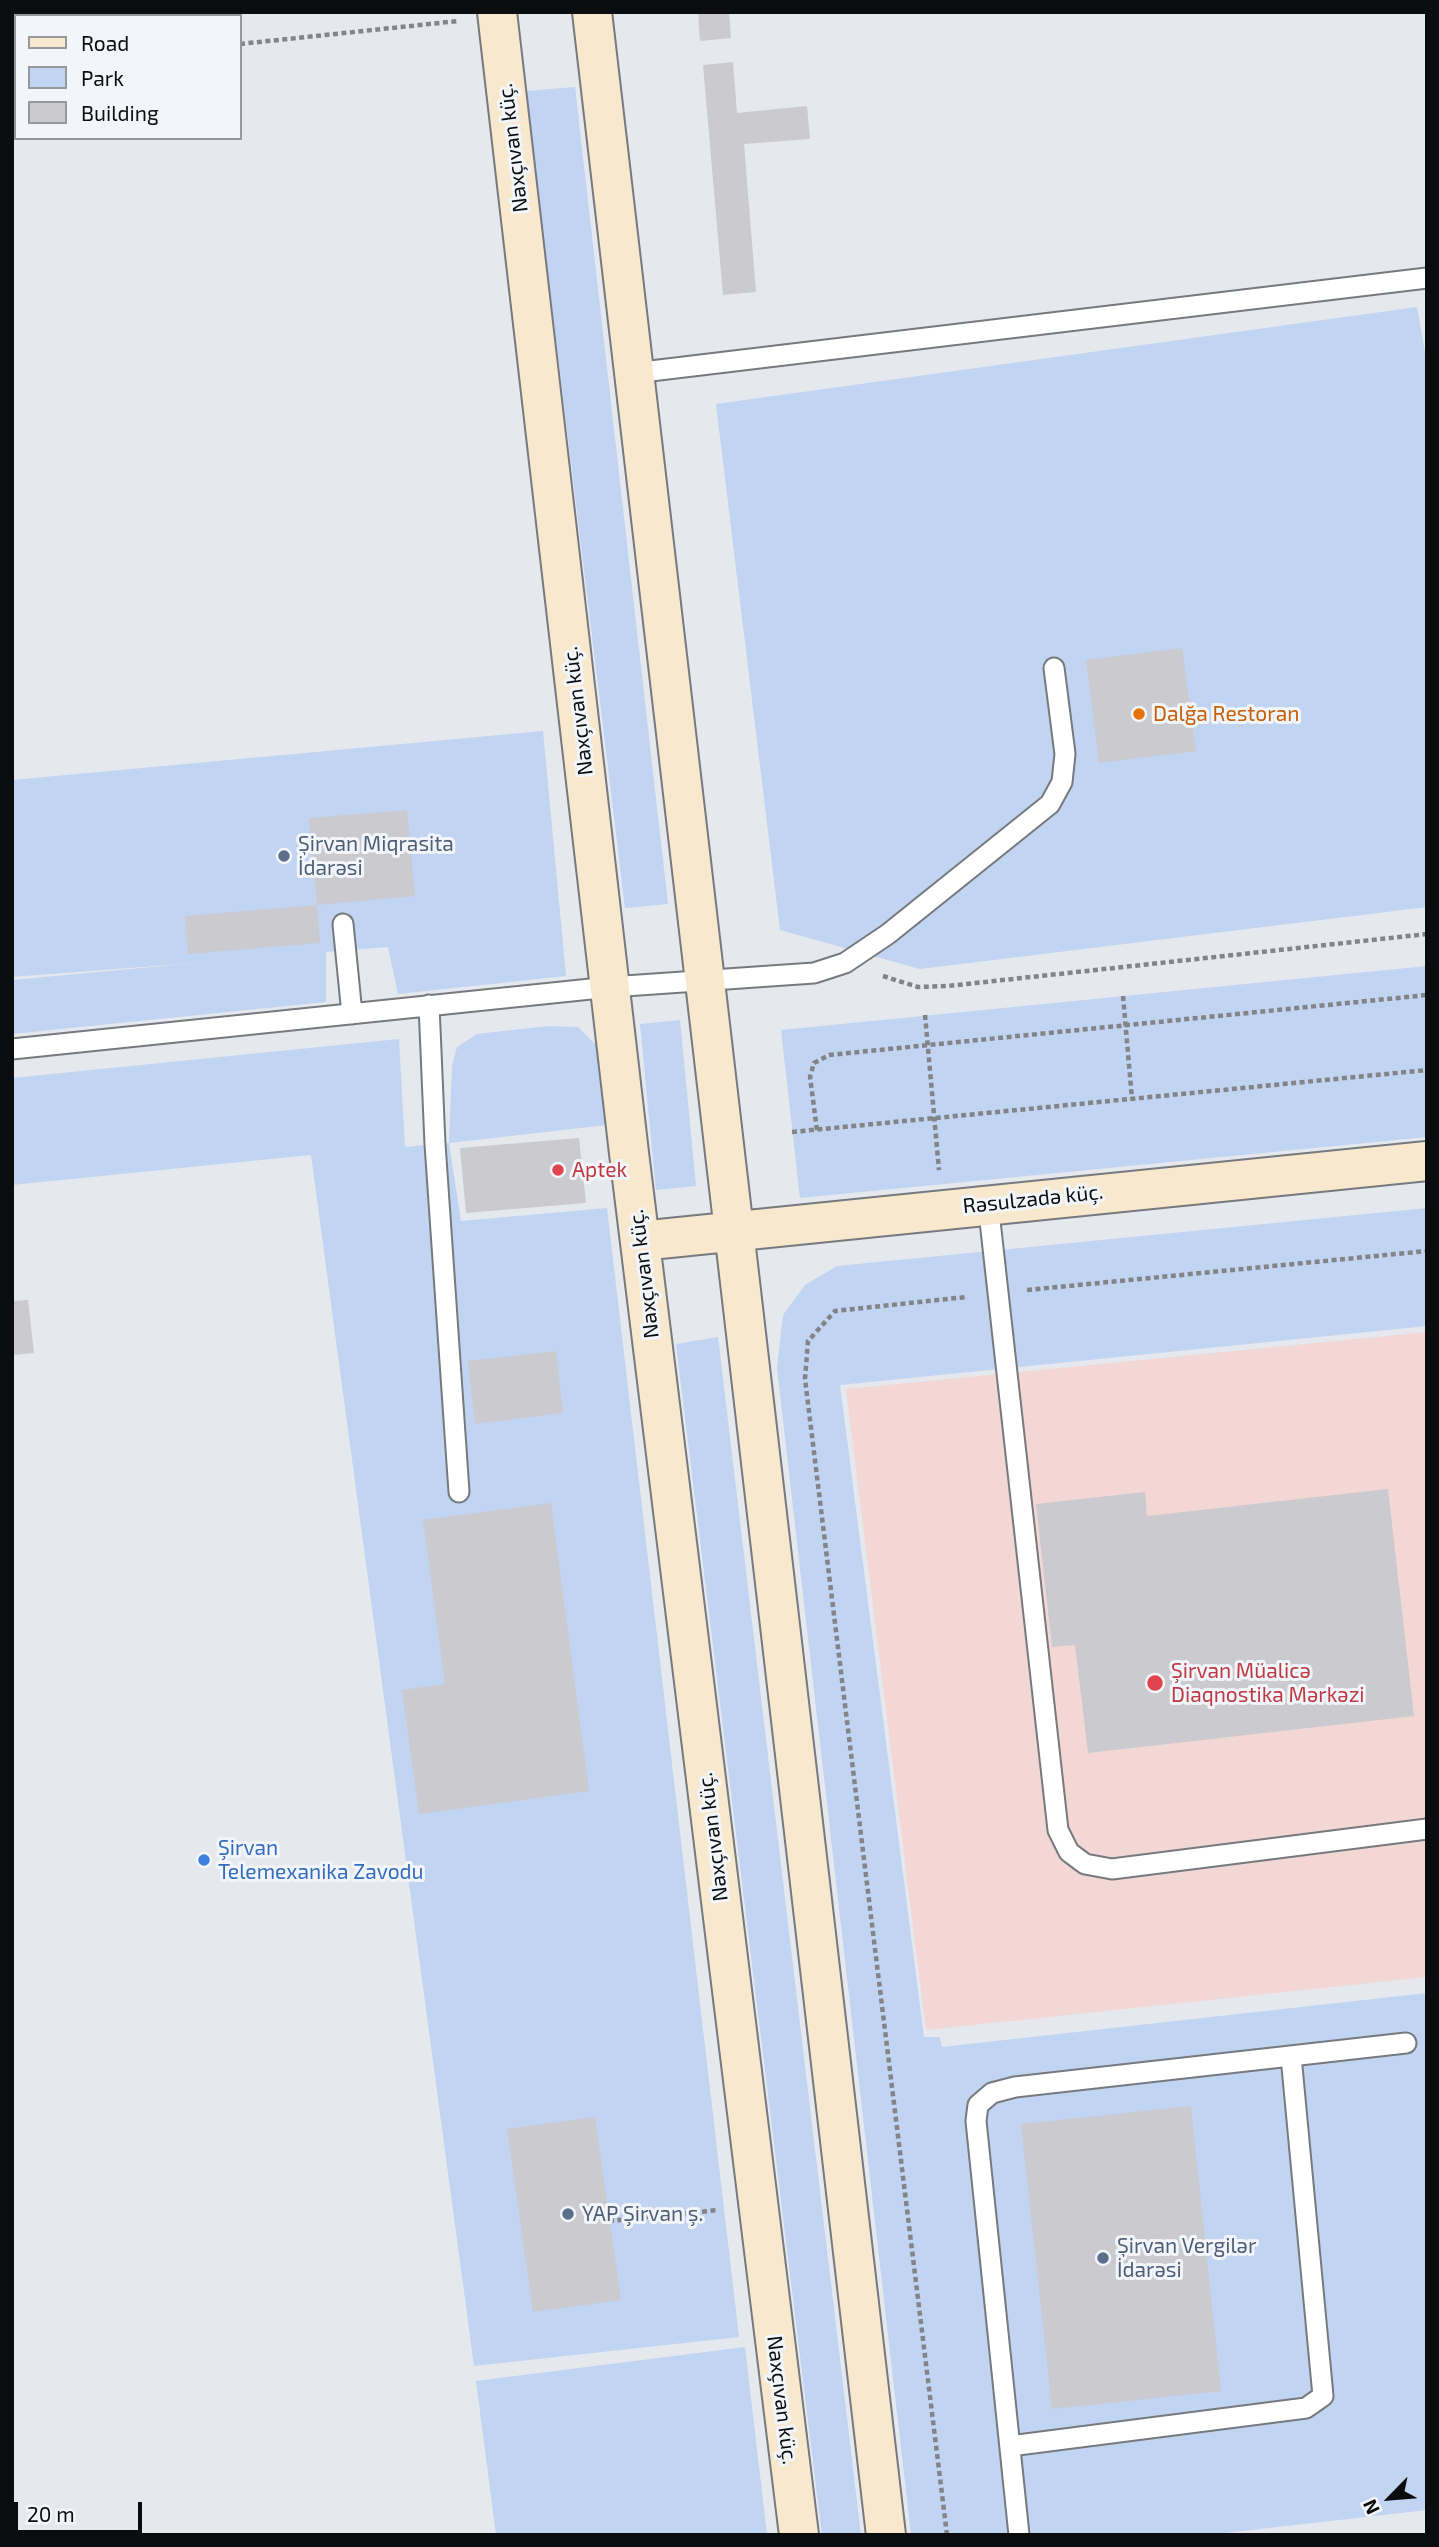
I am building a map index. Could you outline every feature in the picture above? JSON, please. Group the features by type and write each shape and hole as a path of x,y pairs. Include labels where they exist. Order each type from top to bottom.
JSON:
{"main road":[{"path":"592,12 886,2535"},
{"name":"Naxçıvan küç.","path":"498,14 640,1241 799,2535"},
{"name":"Rəsulzadə küç.","path":"640,1241 988,1203 1427,1161"}],"lane":[{"path":"634,373 1427,278"},
{"path":"12,1049 610,987 814,973 845,963 888,934 1050,804 1062,782 1065,754 1054,668"},
{"path":"344,924 352,1014"},
{"path":"429,1005 435,1144 459,1492"},
{"path":"988,1203 1058,1830 1069,1852 1085,1864 1112,1869 1427,1829"},
{"path":"1019,2535 976,2121 978,2105 992,2093 1015,2087 1406,2043"},
{"path":"1010,2446 1306,2408 1323,2396 1291,2056"}],"path":[{"path":"242,44 498,14"},
{"path":"845,963 918,987 948,986 1427,934"},
{"path":"817,1130 810,1077 814,1063 829,1055 1427,995"},
{"path":"1123,996 1132,1099"},
{"path":"925,1015 939,1171"},
{"path":"792,1132 1427,1070"},
{"path":"947,2535 805,1379 808,1341 835,1311 1427,1251"},
{"path":"609,2221 758,2207"}],"shaded area":[{"name":"Şirvan Müalicə Diaqnostika Mərkəzi","path":"1427,1332 1427,1977 926,2030 846,1389"}],"green space":[{"path":"575,87 668,904 625,908 526,91"},
{"path":"1417,307 1427,363 1427,907 920,969 780,930 716,404"},
{"name":"Şirvan Miqrasita İdarəsi","path":"543,731 566,976 398,994 388,947 326,952 326,1002 12,1034 12,980 195,963 12,977 12,780"},
{"path":"1427,966 1427,1137 800,1198 781,1030"},
{"path":"680,1020 696,1186 656,1190 640,1024"},
{"path":"548,1026 578,1027 598,1047 607,1125 449,1143 452,1066 457,1047 477,1034"},
{"path":"399,1039 405,1147 449,1143 461,1221 607,1208 739,2337 474,2366 311,1155 12,1185 12,1078"},
{"path":"1427,1208 1427,1326 840,1385 924,2037 940,2037 942,2047 1427,1993 1427,2510 1207,2535 911,2535 777,1368 783,1315 805,1285 837,1266"},
{"path":"718,1337 861,2535 822,2535 676,1344"},
{"path":"745,2347 767,2535 496,2535 476,2381"}],"building":[{"path":"698,12 729,12 731,38 700,41"},
{"path":"733,62 737,113 807,106 810,139 744,144 756,292 723,295 703,65"},
{"path":"1182,648 1196,751 1099,763 1086,660"},
{"path":"407,810 415,896 317,905 309,818"},
{"path":"317,905 320,943 188,954 185,916"},
{"path":"579,1138 586,1203 466,1213 460,1148"},
{"path":"28,1300 34,1353 12,1355 12,1301"},
{"path":"556,1351 563,1413 475,1424 468,1361"},
{"path":"1388,1489 1414,1716 1088,1753 1075,1645 1052,1647 1036,1504 1145,1492 1147,1516"},
{"path":"551,1503 589,1791 419,1814 402,1690 445,1684 423,1520"},
{"path":"1191,2106 1221,2391 1052,2409 1021,2124"},
{"path":"595,2117 621,2300 533,2312 507,2129"}],"place":[{"name":"Dalğa Restoran","path":"1139,714"},
{"name":"Şirvan Miqrasita İdarəsi","path":"284,856"},
{"name":"Aptek","path":"558,1170"},
{"name":"Şirvan Müalicə Diaqnostika Mərkəzi","path":"1155,1683"},
{"name":"Şirvan Telemexanika Zavodu","path":"204,1860"},
{"name":"YAP Şirvan ş.","path":"568,2214"},
{"name":"Şirvan Vergilər İdarəsi","path":"1103,2258"}]}
